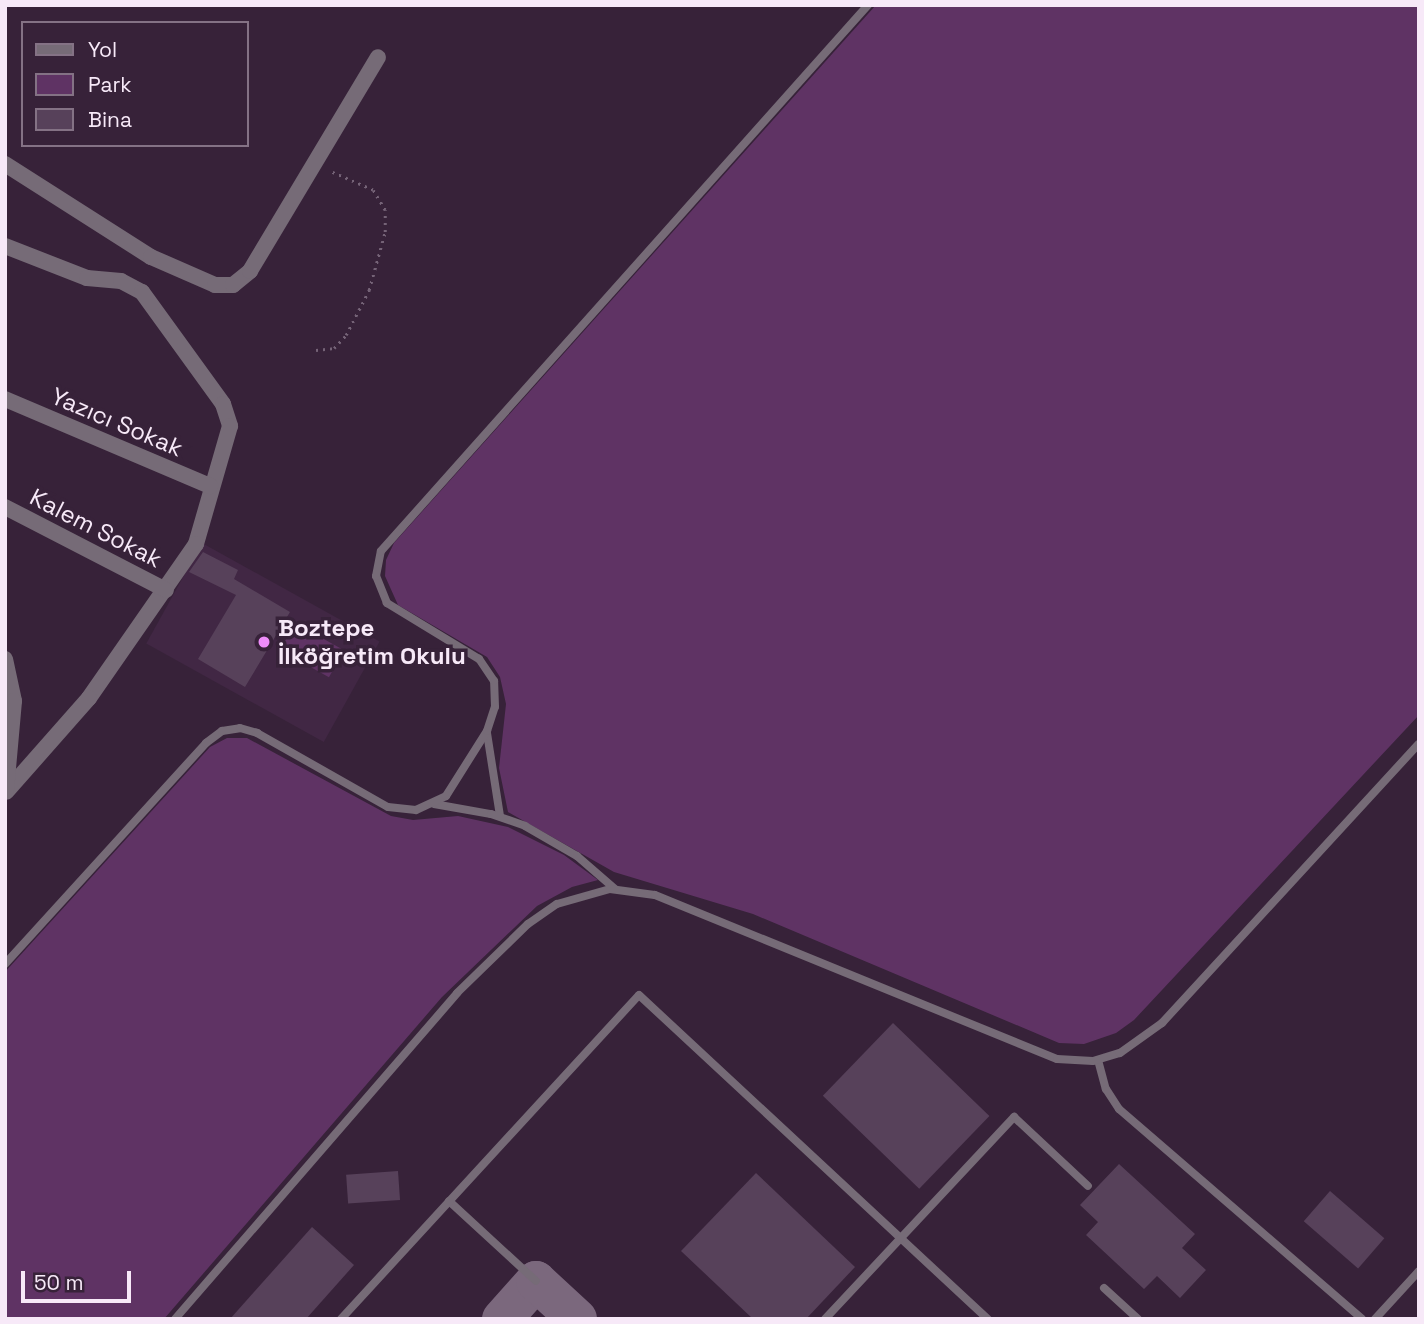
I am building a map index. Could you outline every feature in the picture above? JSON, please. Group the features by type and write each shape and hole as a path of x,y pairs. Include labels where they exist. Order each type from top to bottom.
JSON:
{"street":[{"path":"5,164 151,257 227,287 240,282 250,271 378,57"},
{"path":"5,246 87,278 121,281 142,292 160,312 229,416 210,486 208,512 196,544 89,698 6,792"},
{"name":"Yazıcı Sokak","path":"5,399 210,486"},
{"name":"Kalem Sokak","path":"5,507 166,590"},
{"path":"5,659 14,701 5,799"}],"lane":[{"path":"5,964 206,743 222,731 240,728 257,733 388,807 416,810 434,804 461,776 486,731 496,699 489,671 479,659 392,608 377,583 381,551 868,5"},
{"path":"486,731 500,816"},
{"path":"175,1319 457,993 527,924 570,898 615,889 679,903 1057,1059 1098,1060 1132,1046 1162,1023 1419,744"},
{"path":"434,804 500,816 564,847 615,889"},
{"path":"341,1319 639,995 902,1236 988,1319"},
{"path":"1098,1060 1106,1088 1119,1110 1362,1319"},
{"path":"825,1319 1014,1117 1088,1186"},
{"path":"449,1201 536,1281"},
{"path":"1375,1319 1419,1271"},
{"path":"1104,1288 1138,1319"}],"path":[{"path":"312,165 366,184 385,210 381,251 359,310 339,344 316,350"}],"shaded area":[{"name":"Boztepe İlköğretim Okulu","path":"202,543 380,641 324,742 146,644"}],"green space":[{"path":"876,5 1419,5 1419,715 1134,1020 1116,1033 1084,1044 1059,1043 753,914 614,872 508,812 499,768 506,704 500,677 487,657 398,605 385,576 386,560 394,543"},
{"path":"295,623 344,650 329,677 280,650"},
{"path":"227,738 247,738 391,816 413,820 458,816 508,827 564,855 598,880 572,887 537,906 442,997 164,1319 5,1319 5,972 210,747"}],"building":[{"path":"203,552 238,570 234,579 290,612 245,687 198,659 236,595 189,572"},
{"path":"893,1023 989,1116 919,1189 823,1096"},
{"path":"1119,1164 1195,1234 1182,1248 1206,1270 1180,1298 1157,1276 1144,1289 1086,1235 1098,1222 1080,1205"},
{"path":"398,1171 400,1200 348,1204 346,1175"},
{"path":"756,1173 855,1267 806,1319 753,1319 681,1251"},
{"path":"1330,1191 1384,1238 1358,1268 1304,1221"},
{"path":"312,1227 354,1265 306,1319 230,1319"}],"taxiway":[{"path":"502,1319 536,1281 577,1319"}],"place":[{"name":"Boztepe İlköğretim Okulu","path":"264,642"}]}
